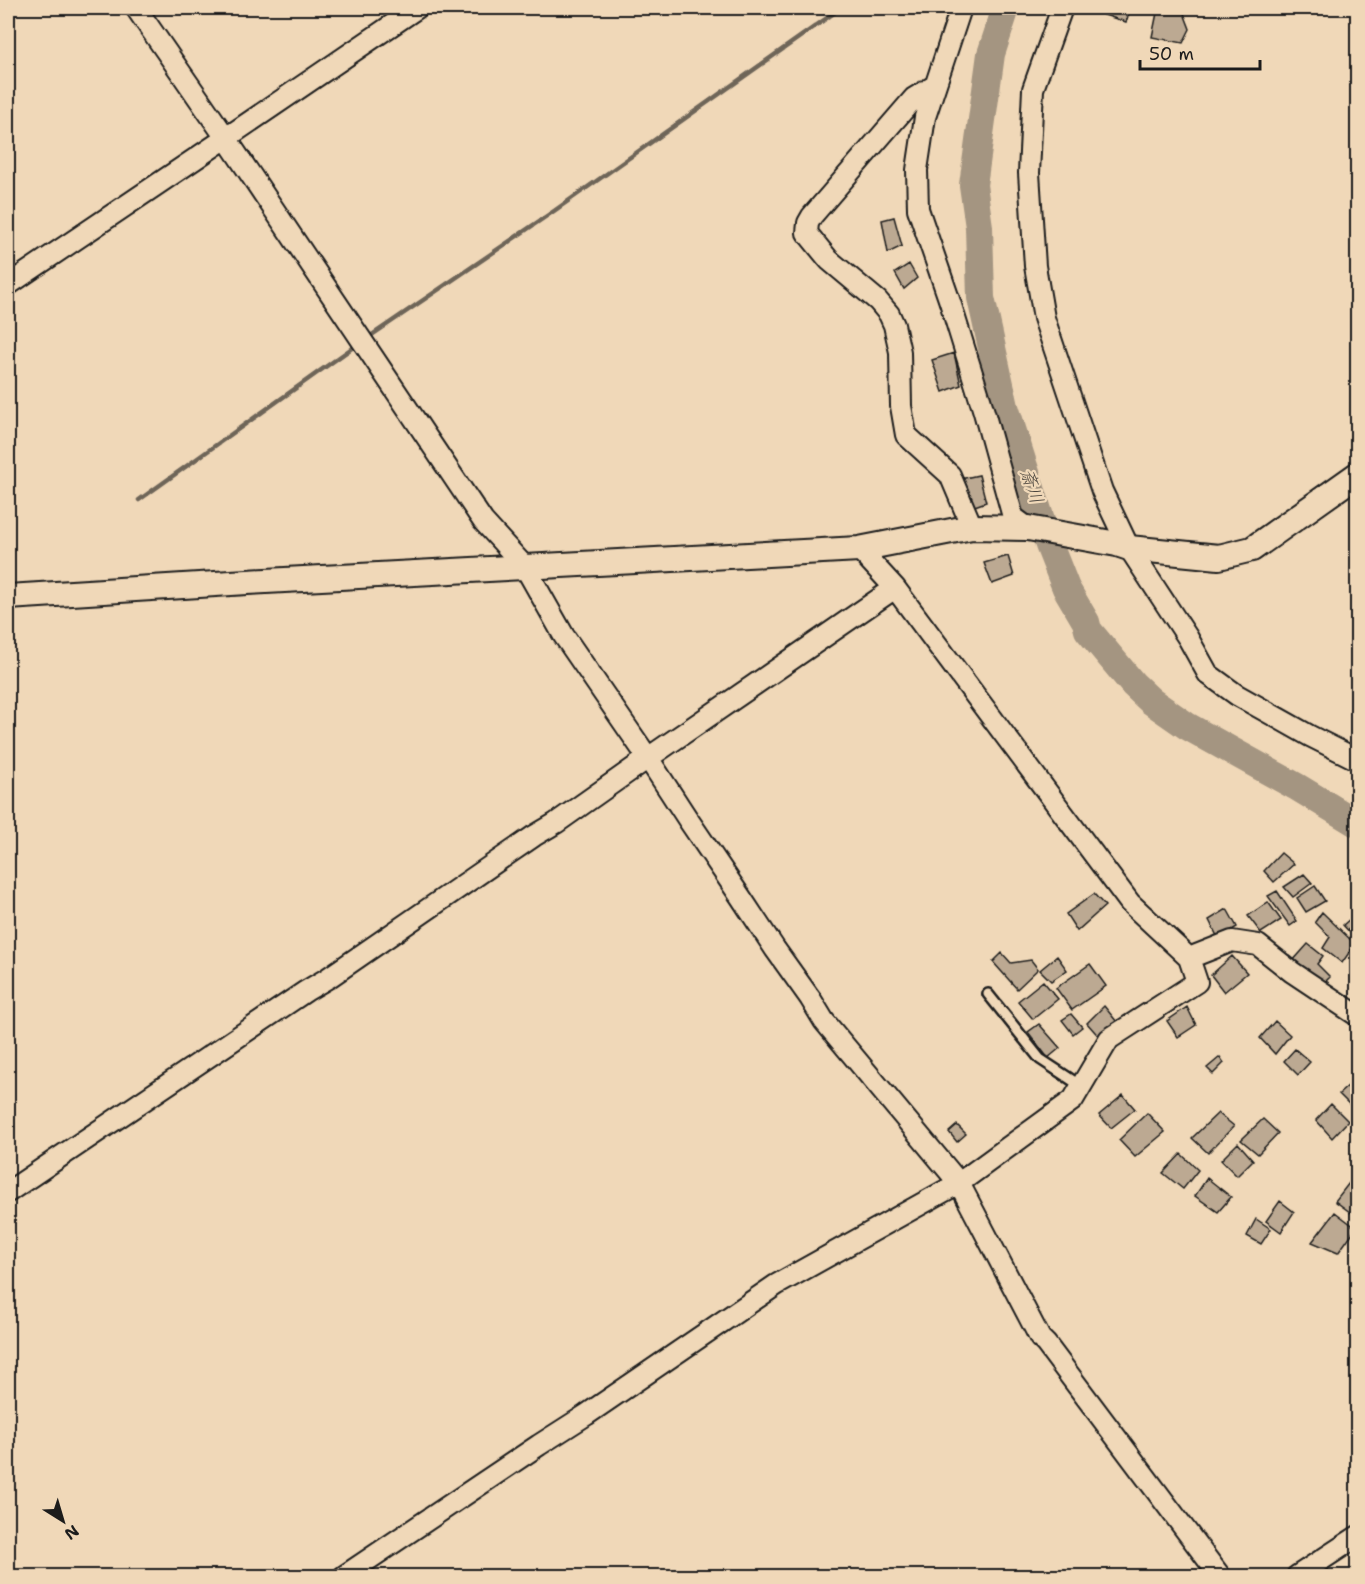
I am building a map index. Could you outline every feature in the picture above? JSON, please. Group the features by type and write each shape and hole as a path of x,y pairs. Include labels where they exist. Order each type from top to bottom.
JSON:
{"street":[{"path":"136,8 483,521 525,567 564,636 824,1021 959,1183 1040,1338 1220,1576"},
{"path":"8,285 417,8"},
{"path":"961,8 925,117 917,170 918,209 984,412 1013,517 1028,528"},
{"path":"1062,8 1033,89 1029,173 1035,266 1044,318 1102,491 1123,546 1188,638 1208,674 1247,701 1358,760"},
{"path":"934,86 914,98 820,206 808,222 807,233 829,260 878,301 889,314 900,352 901,406 906,435 950,475 972,527"},
{"path":"8,597 860,549 972,527 1028,528 1123,546 1219,557 1252,549 1358,474"},
{"path":"344,1576 776,1285 959,1183 1073,1100 1109,1039 1197,982 1189,958 1130,903 895,588 860,549"},
{"path":"8,1192 556,823 895,588"},
{"path":"1189,958 1232,941 1258,945 1292,972 1358,1016"},
{"path":"1297,1576 1358,1536"}],"lane":[{"path":"988,994 1040,1059 1081,1086"}],"building":[{"path":"1097,8 1131,8 1126,22 1095,12"},
{"path":"1158,8 1182,8 1190,29 1183,43 1152,37"},
{"path":"894,217 902,246 888,253 882,220"},
{"path":"909,264 917,278 904,289 895,273"},
{"path":"954,353 961,385 943,392 932,360"},
{"path":"979,475 986,502 969,508 960,479"},
{"path":"1008,556 1014,576 992,584 984,563"},
{"path":"1281,853 1294,864 1274,882 1264,871"},
{"path":"1304,874 1312,883 1293,897 1284,887"},
{"path":"1315,886 1325,901 1306,912 1297,898"},
{"path":"1277,891 1297,921 1290,926 1268,896"},
{"path":"1094,894 1105,906 1077,931 1066,914"},
{"path":"1268,902 1281,920 1261,933 1248,916"},
{"path":"1227,909 1237,927 1218,938 1209,920"},
{"path":"1322,912 1355,944 1342,963 1323,948 1330,937 1315,922"},
{"path":"1358,912 1358,938 1356,939 1343,925"},
{"path":"1308,944 1323,956 1317,964 1330,977 1321,986 1292,962"},
{"path":"1002,953 1011,963 1031,960 1038,969 1017,989 993,962"},
{"path":"1057,956 1067,970 1051,981 1040,970"},
{"path":"1232,956 1247,973 1224,992 1211,975"},
{"path":"1090,964 1106,986 1072,1010 1056,988"},
{"path":"1043,981 1058,999 1033,1019 1018,1001"},
{"path":"1104,1006 1117,1022 1101,1039 1087,1023"},
{"path":"1187,1007 1196,1025 1178,1037 1167,1021"},
{"path":"1071,1014 1082,1027 1073,1034 1062,1020"},
{"path":"1275,1021 1290,1035 1275,1054 1260,1038"},
{"path":"1039,1024 1060,1048 1048,1058 1028,1032"},
{"path":"1295,1049 1310,1062 1298,1075 1284,1061"},
{"path":"1220,1057 1224,1063 1213,1074 1207,1068"},
{"path":"1358,1077 1358,1110 1356,1111 1339,1094"},
{"path":"1123,1095 1135,1109 1111,1128 1099,1115"},
{"path":"1331,1104 1348,1121 1332,1138 1316,1120"},
{"path":"1147,1113 1165,1132 1135,1157 1119,1140"},
{"path":"1218,1113 1234,1126 1208,1153 1192,1138"},
{"path":"1263,1119 1278,1133 1258,1154 1241,1140"},
{"path":"957,1125 966,1134 957,1142 949,1132"},
{"path":"1238,1143 1253,1160 1237,1176 1221,1160"},
{"path":"1181,1154 1198,1170 1183,1189 1163,1173"},
{"path":"1356,1174 1358,1175 1358,1209 1354,1215 1335,1201"},
{"path":"1207,1178 1231,1197 1218,1212 1195,1196"},
{"path":"1280,1201 1294,1212 1281,1232 1266,1221"},
{"path":"1335,1212 1356,1228 1338,1253 1312,1242"},
{"path":"1256,1219 1271,1229 1261,1244 1247,1236"}],"waterway":[{"path":"366,339 554,211 841,8"},
{"name":"斎川","path":"1006,8 991,54 973,185 979,227 981,298 1005,407 1049,545 1066,588 1086,622 1088,630 1133,684 1151,701 1187,726 1358,824"},
{"path":"139,500 359,343"}]}
